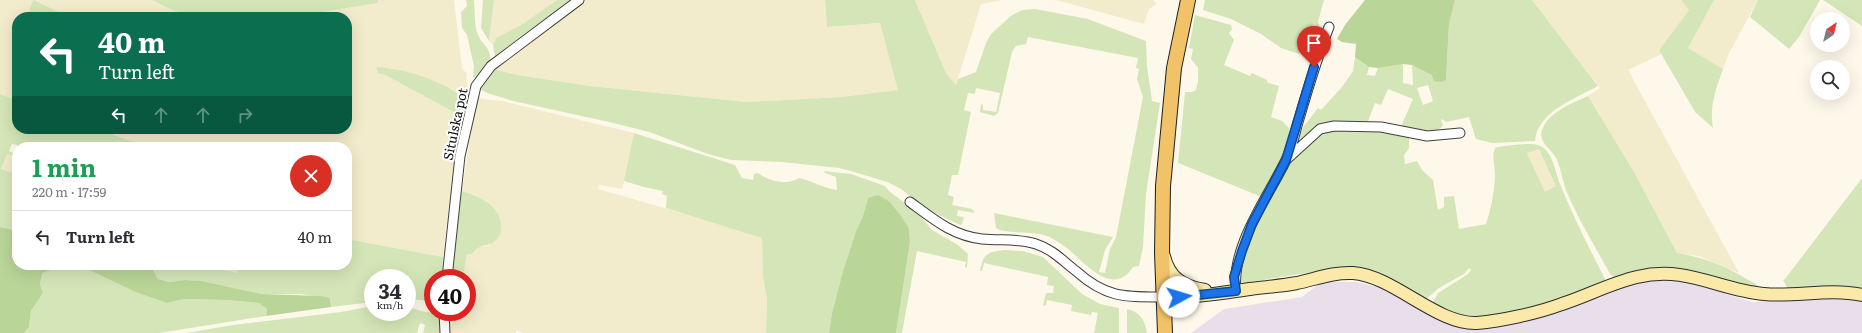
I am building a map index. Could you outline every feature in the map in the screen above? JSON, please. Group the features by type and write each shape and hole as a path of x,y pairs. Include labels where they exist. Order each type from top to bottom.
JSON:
{"main road":[{"path":"1165,333 1163,297 1163,186 1174,68 1188,0"}],"street":[{"name":"Situlska pot","path":"448,269 460,156 476,86 491,66 579,0"},
{"path":"1236,291 1234,277 1244,244 1252,224 1286,160 1316,61 1329,28"},
{"path":"1286,160 1320,129 1334,126 1381,127 1427,136 1460,133"},
{"path":"910,202 955,233 980,239 1029,242 1049,249 1094,286 1124,297 1179,297 1220,293 1297,283 1339,273 1356,273 1374,279 1452,319 1470,323 1490,321 1560,305 1635,277 1658,273 1684,275 1745,291 1767,294 1827,292 1862,295"},
{"path":"1162,220 1164,257 1166,265 1174,277 1183,285 1192,289 1220,293"},
{"path":"444,321 445,333"}],"shaded area":[{"path":"0,0 33,0 29,12 12,12 12,98 0,94"},
{"path":"34,0 152,0 178,12 59,12"},
{"path":"378,0 454,0 462,68 467,74 466,78 469,92 468,103 461,95 391,68 376,68 378,73 385,75 465,118 449,203 443,257 352,240 352,142 133,142 112,134 352,134 352,12 323,12 378,3"},
{"path":"494,0 557,0 521,25 496,38 493,45 489,41"},
{"path":"584,0 825,0 827,27 880,23 899,90 841,97 747,102 590,86 517,75 493,69 563,13"},
{"path":"915,0 1003,0 981,4 956,85 946,73"},
{"path":"1056,0 1153,0 1157,4 1149,9 1144,24"},
{"path":"1532,0 1681,0 1689,10 1659,50 1662,54 1628,70 1739,273 1699,256 1677,253 1634,172 1588,96 1600,88"},
{"path":"1714,0 1758,0 1729,53 1723,69 1688,48"},
{"path":"1314,21 1321,27 1310,55 1305,56 1299,54"},
{"path":"476,97 502,101 634,133 629,164 622,189 599,185 598,189 748,232 762,238 763,277 767,300 766,333 523,333 516,330 516,333 449,333 449,321 476,321 476,269 464,269 467,254 470,255 480,247 490,245 495,208 476,195 462,191"},
{"path":"1539,148 1557,186 1545,192 1527,153"},
{"path":"7,154 12,156 12,173 1,169"},
{"path":"219,270 237,270 237,274"},
{"path":"1673,278 1723,290 1726,294 1752,302 1823,298 1862,300 1862,333 1191,333 1224,309 1302,297 1319,284 1329,282 1357,282 1378,287 1431,312 1563,309 1644,280"}],"green space":[{"path":"34,0 59,12 29,12"},
{"path":"152,0 378,0 378,3 323,12 178,12"},
{"path":"466,0 474,0 475,23 477,31 490,53 490,61 475,78 473,77 474,66 467,35 462,28 461,12 467,6"},
{"path":"483,0 494,0 489,41 481,28"},
{"path":"557,0 574,0 495,57 493,45 496,38 521,25"},
{"path":"825,0 915,0 946,73 956,85 958,79 976,72 986,43 991,34 1012,15 1022,10 1035,9 1088,19 1146,41 1147,66 1152,101 1160,103 1146,194 1143,247 1139,266 1133,267 1125,276 1117,279 1108,279 1091,269 1068,249 1044,235 1005,231 996,228 994,213 1113,237 1105,250 1099,272 1105,273 1110,249 1116,237 1143,97 1137,79 1139,69 1136,68 1138,58 1028,37 1026,44 1016,46 1012,52 998,113 994,116 980,112 981,104 983,105 983,110 996,112 1000,93 976,88 975,94 968,93 964,110 971,112 958,175 952,175 948,195 954,197 952,205 972,209 975,213 958,210 957,216 964,217 962,224 960,225 925,208 901,189 887,182 851,171 839,168 781,162 731,160 708,154 649,132 513,101 487,93 480,89 481,84 493,69 517,75 590,86 747,102 841,97 898,90 880,23 827,27"},
{"path":"1205,0 1324,0 1318,22 1319,26 1314,22 1299,54 1281,48 1261,34 1231,19 1203,10"},
{"path":"1365,0 1455,0 1449,24 1446,80 1441,82 1434,81 1432,75 1412,65 1403,64 1378,68 1369,67 1355,57 1356,44 1342,42 1337,39 1345,25"},
{"path":"1455,0 1532,0 1598,86 1569,101 1550,114 1538,131 1535,141 1492,143 1476,139 1469,117 1446,122 1442,119 1441,121 1443,125 1435,131 1417,132 1400,129 1413,99 1388,89 1381,105 1375,103 1367,124 1333,122 1297,148 1293,145 1298,134 1318,108 1321,110 1342,87 1353,71 1355,57 1369,67 1367,75 1375,76 1378,68 1401,64 1403,65 1403,83 1413,85 1412,65 1446,80 1449,24","holes":["1428,85 1433,101 1423,105 1417,88"]},
{"path":"1681,0 1714,0 1688,48 1723,69 1713,105 1713,128 1695,112 1659,50 1689,10"},
{"path":"1758,0 1820,0 1813,12 1810,12 1810,18 1799,37 1789,49 1750,17"},
{"path":"1823,0 1862,0 1862,26 1850,18 1850,12 1841,12"},
{"path":"1195,15 1231,25 1232,29 1229,33 1234,40 1224,65 1250,76 1252,73 1267,80 1268,83 1279,86 1271,117 1282,121 1289,128 1288,137 1280,164 1262,197 1178,163 1185,92 1192,92 1196,90 1198,81 1198,68 1191,59 1193,49 1189,48"},
{"path":"376,67 412,73 450,89 460,95 468,103 465,118 385,75 378,73"},
{"path":"0,94 12,98 12,134 112,134 133,142 12,142 9,151 12,152 12,156 7,154 1,169 12,173 12,230 0,227"},
{"path":"1588,96 1634,172 1677,253 1704,259 1721,265 1758,286 1746,287 1720,278 1672,268 1615,278 1610,274 1566,190 1556,158 1543,142 1541,135 1545,124 1555,113"},
{"path":"1361,127 1409,135 1409,148 1404,155 1405,164 1417,161 1422,170 1433,180 1438,210 1444,207 1444,197 1454,196 1459,229 1486,224 1494,190 1495,174 1493,154 1496,147 1517,144 1538,145 1547,152 1553,162 1570,209 1606,281 1563,299 1518,312 1470,320 1461,319 1432,304 1438,293 1468,274 1471,270 1469,268 1464,274 1439,288 1425,300 1331,269 1244,283 1240,281 1238,275 1254,226 1284,167 1323,130","holes":["1539,149 1556,186 1545,192 1527,153"]},
{"path":"634,133 735,165 742,178 753,180 754,174 758,173 778,182 789,182 799,178 837,190 836,177 825,173 824,171 851,174 885,186 889,191 918,213 932,230 958,245 968,254 967,268 965,267 966,262 917,251 902,333 896,333 910,242 909,229 868,198 843,271 832,313 829,333 766,333 767,300 763,277 762,238 666,208 667,196 662,194 663,191 624,181"},
{"path":"1862,178 1862,291 1822,286 1788,289 1783,280"},
{"path":"462,191 488,202 500,218 501,231 498,238 492,243 480,247 470,255 467,254 464,269 452,269 456,223"},
{"path":"878,195 890,202 909,229 910,242 896,333 829,333 832,313 843,271 856,231 863,216 868,198"},
{"path":"0,227 12,230 12,270 51,270 42,273 40,284 43,293 31,311 29,327 24,333 0,333"},
{"path":"352,240 443,257 442,269 424,269 424,300 416,300 416,269 364,269 364,303 331,307 330,298 300,294 262,294 202,281 185,280 169,282 158,279 153,270 223,270 237,273 237,270 352,270"},
{"path":"1004,250 1023,251 1043,257 1082,294 1100,304 1119,308 1119,333 1094,333 1098,313 1092,312 1091,315 1071,311 1072,305 1047,300 1046,305 1043,306 1046,293 1053,293 1054,286 1047,285 1048,277 984,263 982,271 980,271 984,257 990,253"},
{"path":"50,270 89,270 135,292 167,303 184,299 227,300 259,303 267,309 266,316 159,333 24,333 29,327 31,311 43,293 40,284 41,273"},
{"path":"89,270 153,270 158,279 169,282 185,280 202,281 262,294 321,296 330,298 331,307 266,316 267,309 259,303 227,300 184,299 167,303 135,292"},
{"path":"364,308 364,321 416,321 416,310 424,312 424,321 441,321 441,333 423,333 425,325 420,323 417,333 186,333 233,325 341,312"},
{"path":"1127,309 1139,314 1145,324 1147,333 1127,333"}],"route":[{"path":"1179,297 1236,291 1234,277 1242,251 1252,224 1286,160 1314,67"}]}
